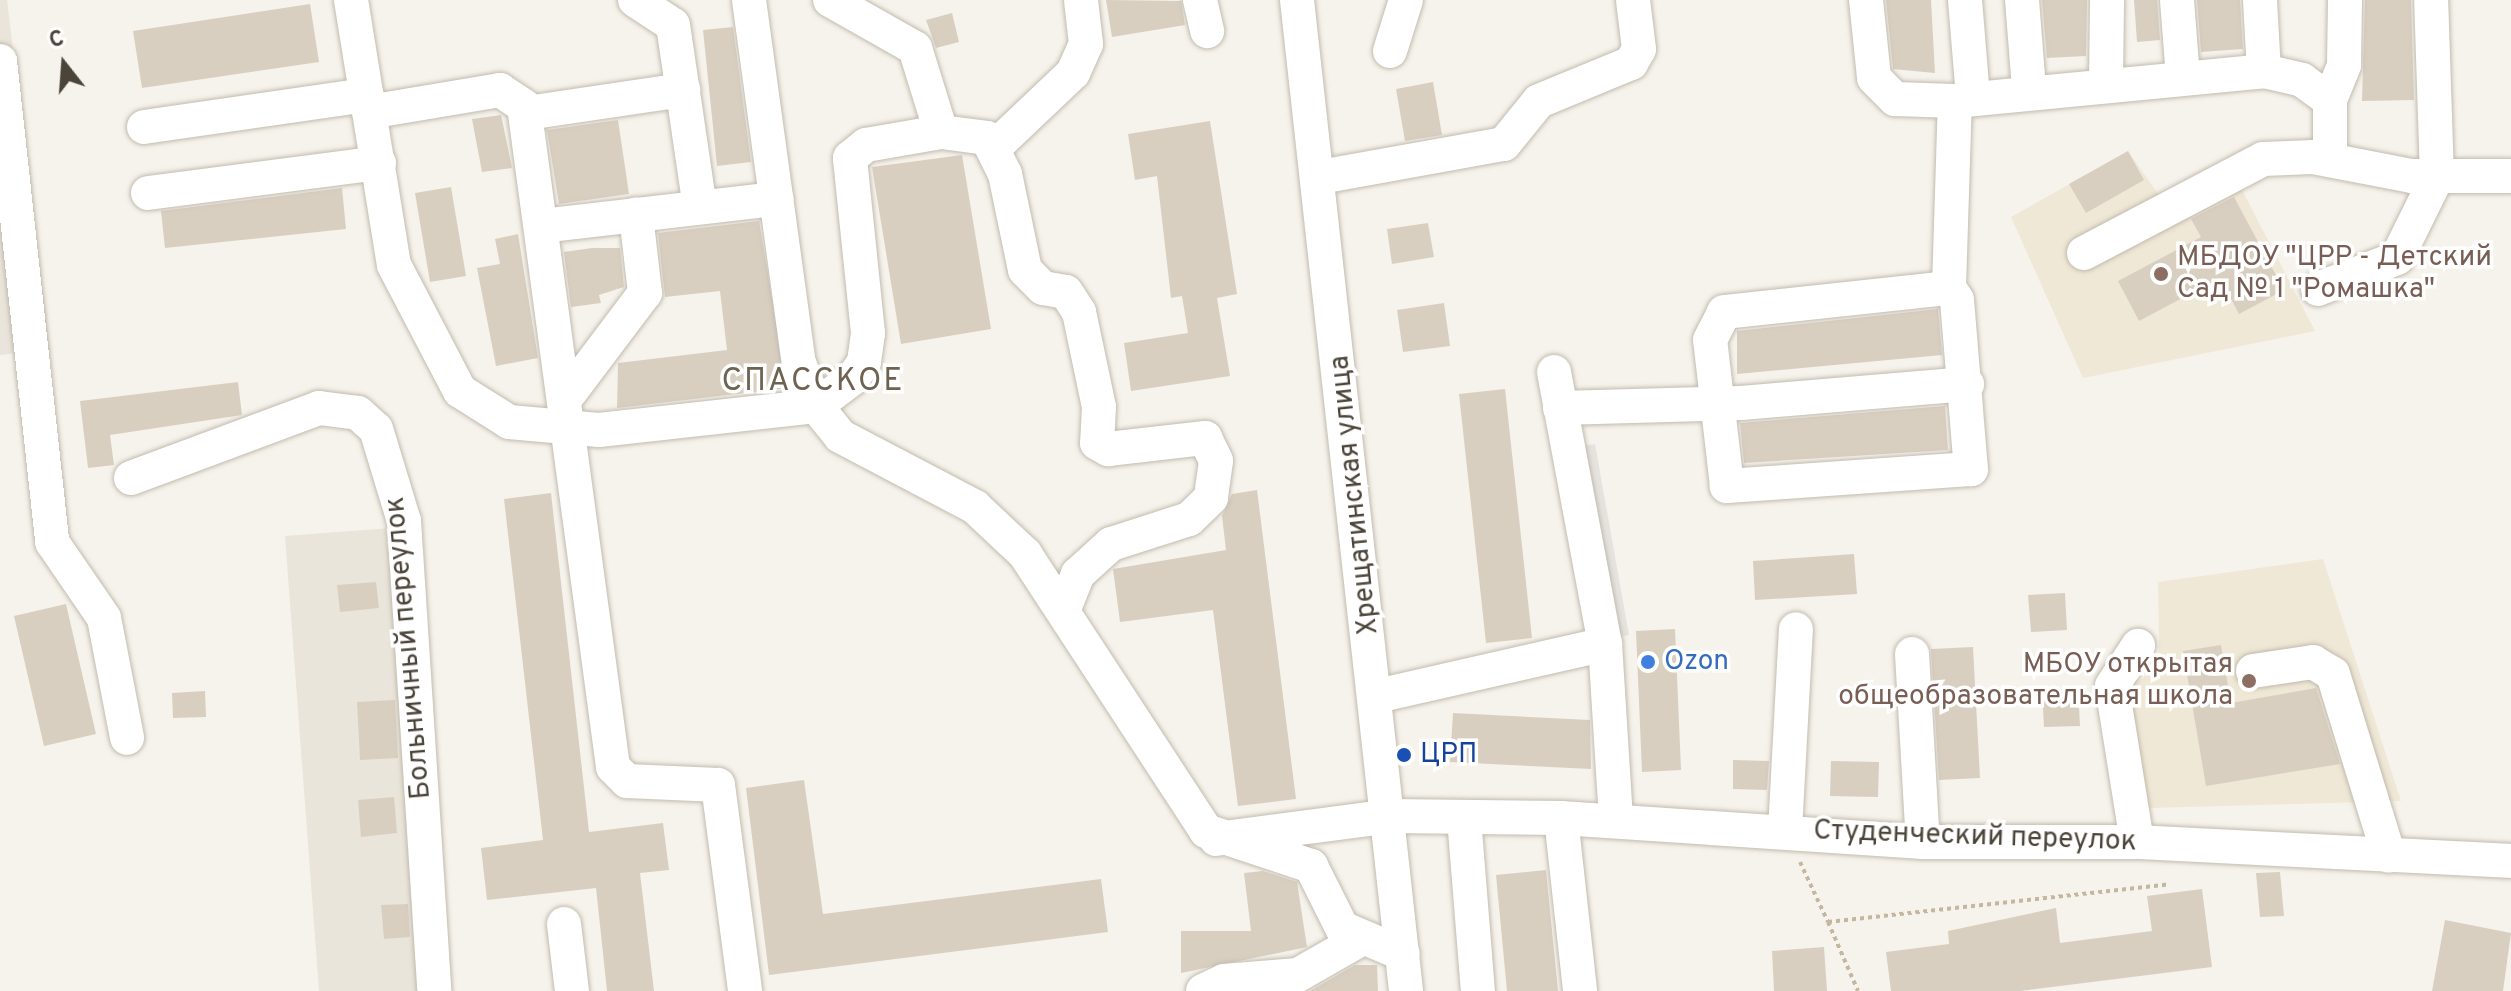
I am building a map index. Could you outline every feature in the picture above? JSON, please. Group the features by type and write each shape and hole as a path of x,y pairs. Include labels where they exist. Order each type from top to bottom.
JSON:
{"street":[{"path":"351,0 394,265 460,391 509,422 567,414 816,406 853,378 866,348 850,158 866,145 941,132 973,132 996,146 1025,270 1043,288 1066,292 1079,312 1099,407 1097,443 1108,449 1205,438 1216,461 1211,498 1189,519 1111,544 1078,574 1064,608"},
{"path":"635,0 673,25 700,207"},
{"path":"749,0 799,363 816,406 840,436 975,507 1025,554 1064,608 1198,822 1216,839 1277,850 1311,866 1337,921 1361,939 1403,954"},
{"path":"830,0 915,48 941,132"},
{"path":"996,146 1073,73 1086,44 1081,0"},
{"name":"Хрещатинская улица","path":"1297,0 1320,177 1390,816 1406,991"},
{"path":"1390,51 1406,0"},
{"path":"1320,177 1504,144 1539,101 1631,63 1639,49 1633,0"},
{"path":"1866,0 1869,57 1882,91 1911,102 1964,100 2029,89 2264,71 2302,80 2330,100"},
{"path":"1949,288 1724,312 1710,340 1723,477 1735,490 1948,476 1974,464 1956,295 1949,288 1964,100 1965,0"},
{"path":"2022,0 2029,89"},
{"path":"2106,83 2107,0"},
{"path":"2177,0 2183,78"},
{"path":"2260,0 2264,71"},
{"path":"2330,160 2330,100 2344,65 2345,0"},
{"path":"2318,289 2397,258 2437,177 2431,0"},
{"path":"0,61 52,542 104,618 127,738"},
{"path":"144,127 500,90 515,96 527,113 613,767 627,781 718,785 745,991"},
{"path":"527,113 683,90"},
{"path":"2084,253 2242,167 2263,159 2330,160 2437,177 2511,176"},
{"path":"148,193 379,163"},
{"path":"542,226 776,199"},
{"path":"567,414 645,293 636,215"},
{"path":"1554,372 1605,644 1616,819"},
{"path":"1560,408 1715,403 1967,384"},
{"name":"Больничный переулок","path":"131,478 319,408 358,413 376,429 404,521 434,991"},
{"path":"1785,831 1796,629"},
{"path":"1377,696 1605,644"},
{"path":"2137,842 2112,686 2138,646"},
{"path":"1912,654 1923,842"},
{"path":"2253,671 2313,662 2333,674 2389,856"},
{"name":"Студенческий переулок","path":"1216,839 1390,816 1561,818 1616,819 1923,842 2137,842 2511,861"},
{"path":"1464,818 1478,991"},
{"path":"1561,818 1580,991"},
{"path":"564,924 572,991"},
{"path":"1203,991 1224,981 1298,975 1361,939"}],"path":[{"path":"1785,831 1858,991"},
{"path":"1828,922 2170,884"}],"shaded area":[{"path":"0,0 7,0 50,350 0,355"},
{"name":"МБДОУ \"ЦРР - Детский Сад № 1 \"Ромашка\"","path":"2128,151 2159,195 2226,159 2315,331 2083,378 2011,217"},
{"path":"1595,444 1629,635 1610,639 1575,447"},
{"path":"417,526 447,991 319,991 285,536"},
{"name":"МБОУ открытая общеобразовательная школа","path":"2323,559 2401,801 2149,808 2126,685 2144,678 2159,652 2158,582"}],"building":[{"path":"1106,0 1181,1 1185,25 1112,37"},
{"path":"1886,0 1931,0 1935,73 1893,69"},
{"path":"2042,0 2087,0 2086,56 2047,58"},
{"path":"2134,0 2157,0 2160,40 2137,42"},
{"path":"2197,0 2240,0 2243,49 2201,52"},
{"path":"2365,0 2411,0 2414,100 2362,101"},
{"path":"310,4 319,62 142,88 133,31"},
{"path":"952,13 959,42 936,48 926,20"},
{"path":"733,27 751,162 717,166 703,30"},
{"path":"1433,82 1442,135 1405,141 1396,89"},
{"path":"501,115 512,168 482,172 472,119"},
{"path":"618,120 629,194 559,204 547,130"},
{"path":"1210,121 1237,294 1217,298 1230,376 1131,391 1124,343 1188,333 1182,296 1171,298 1157,176 1135,180 1128,134"},
{"path":"2128,151 2144,180 2086,213 2069,184"},
{"path":"962,155 991,329 901,344 872,167"},
{"path":"451,187 466,276 430,282 415,193"},
{"path":"342,188 346,229 165,248 161,211"},
{"path":"2234,197 2284,290 2239,314 2220,278 2139,321 2118,281 2201,237 2191,219"},
{"path":"759,221 787,388 617,408 618,363 727,350 720,291 665,297 658,233"},
{"path":"1428,223 1434,257 1392,264 1387,229"},
{"path":"518,234 538,358 496,366 477,268 500,264 495,239"},
{"path":"620,248 624,287 599,295 601,303 571,307 564,252"},
{"path":"1444,303 1450,346 1403,352 1397,310"},
{"path":"1938,309 1942,355 1737,374 1737,331"},
{"path":"238,382 242,415 110,435 114,465 88,468 80,401"},
{"path":"1505,389 1532,638 1486,643 1459,394"},
{"path":"1945,406 1948,450 1744,463 1740,423"},
{"path":"1257,490 1296,799 1238,806 1213,610 1120,622 1113,569 1226,550 1222,516 1232,494"},
{"path":"551,493 589,832 663,823 669,870 640,873 654,991 607,991 596,888 487,900 481,848 543,840 504,499"},
{"path":"1854,554 1857,594 1755,600 1753,561"},
{"path":"376,582 379,608 340,612 337,585"},
{"path":"2065,593 2067,630 2031,632 2028,595"},
{"path":"66,604 96,734 44,746 14,616"},
{"path":"1675,629 1681,770 1642,772 1636,631"},
{"path":"2221,645 2231,703 2316,688 2340,764 2206,786 2183,651"},
{"path":"1973,647 1980,778 1939,780 1931,649"},
{"path":"2078,688 2080,726 2044,727 2042,691"},
{"path":"205,691 206,717 173,718 172,693"},
{"path":"395,700 398,758 360,760 357,702"},
{"path":"1453,713 1590,720 1591,769 1450,762"},
{"path":"1733,760 1769,761 1767,790 1733,789"},
{"path":"1831,761 1879,762 1878,797 1830,796"},
{"path":"804,780 823,914 1101,879 1108,932 769,975 746,788"},
{"path":"394,797 397,833 361,837 358,800"},
{"path":"1546,870 1558,991 1507,991 1496,875"},
{"path":"1263,871 1297,882 1307,947 1181,973 1181,931 1251,931 1244,873"},
{"path":"2280,872 2284,916 2260,917 2256,873"},
{"path":"2202,889 2212,967 2020,991 1891,991 1886,952 1949,944 1948,931 2056,908 2060,943 2152,931 2147,896"},
{"path":"408,904 410,937 384,939 381,905"},
{"path":"2445,920 2511,933 2503,991 2432,991"},
{"path":"1824,947 1827,991 1774,991 1772,951"},
{"path":"1355,965 1377,965 1378,991 1310,991"}],"place":[{"name":"МБДОУ \"ЦРР - Детский Сад № 1 \"Ромашка\"","path":"2161,274"},
{"name":"Ozon","path":"1648,662"},
{"name":"МБОУ открытая общеобразовательная школа","path":"2249,681"},
{"name":"ЦРП","path":"1404,755"}],"district":[{"name":"СПАССКОЕ","path":"813,382"}]}
